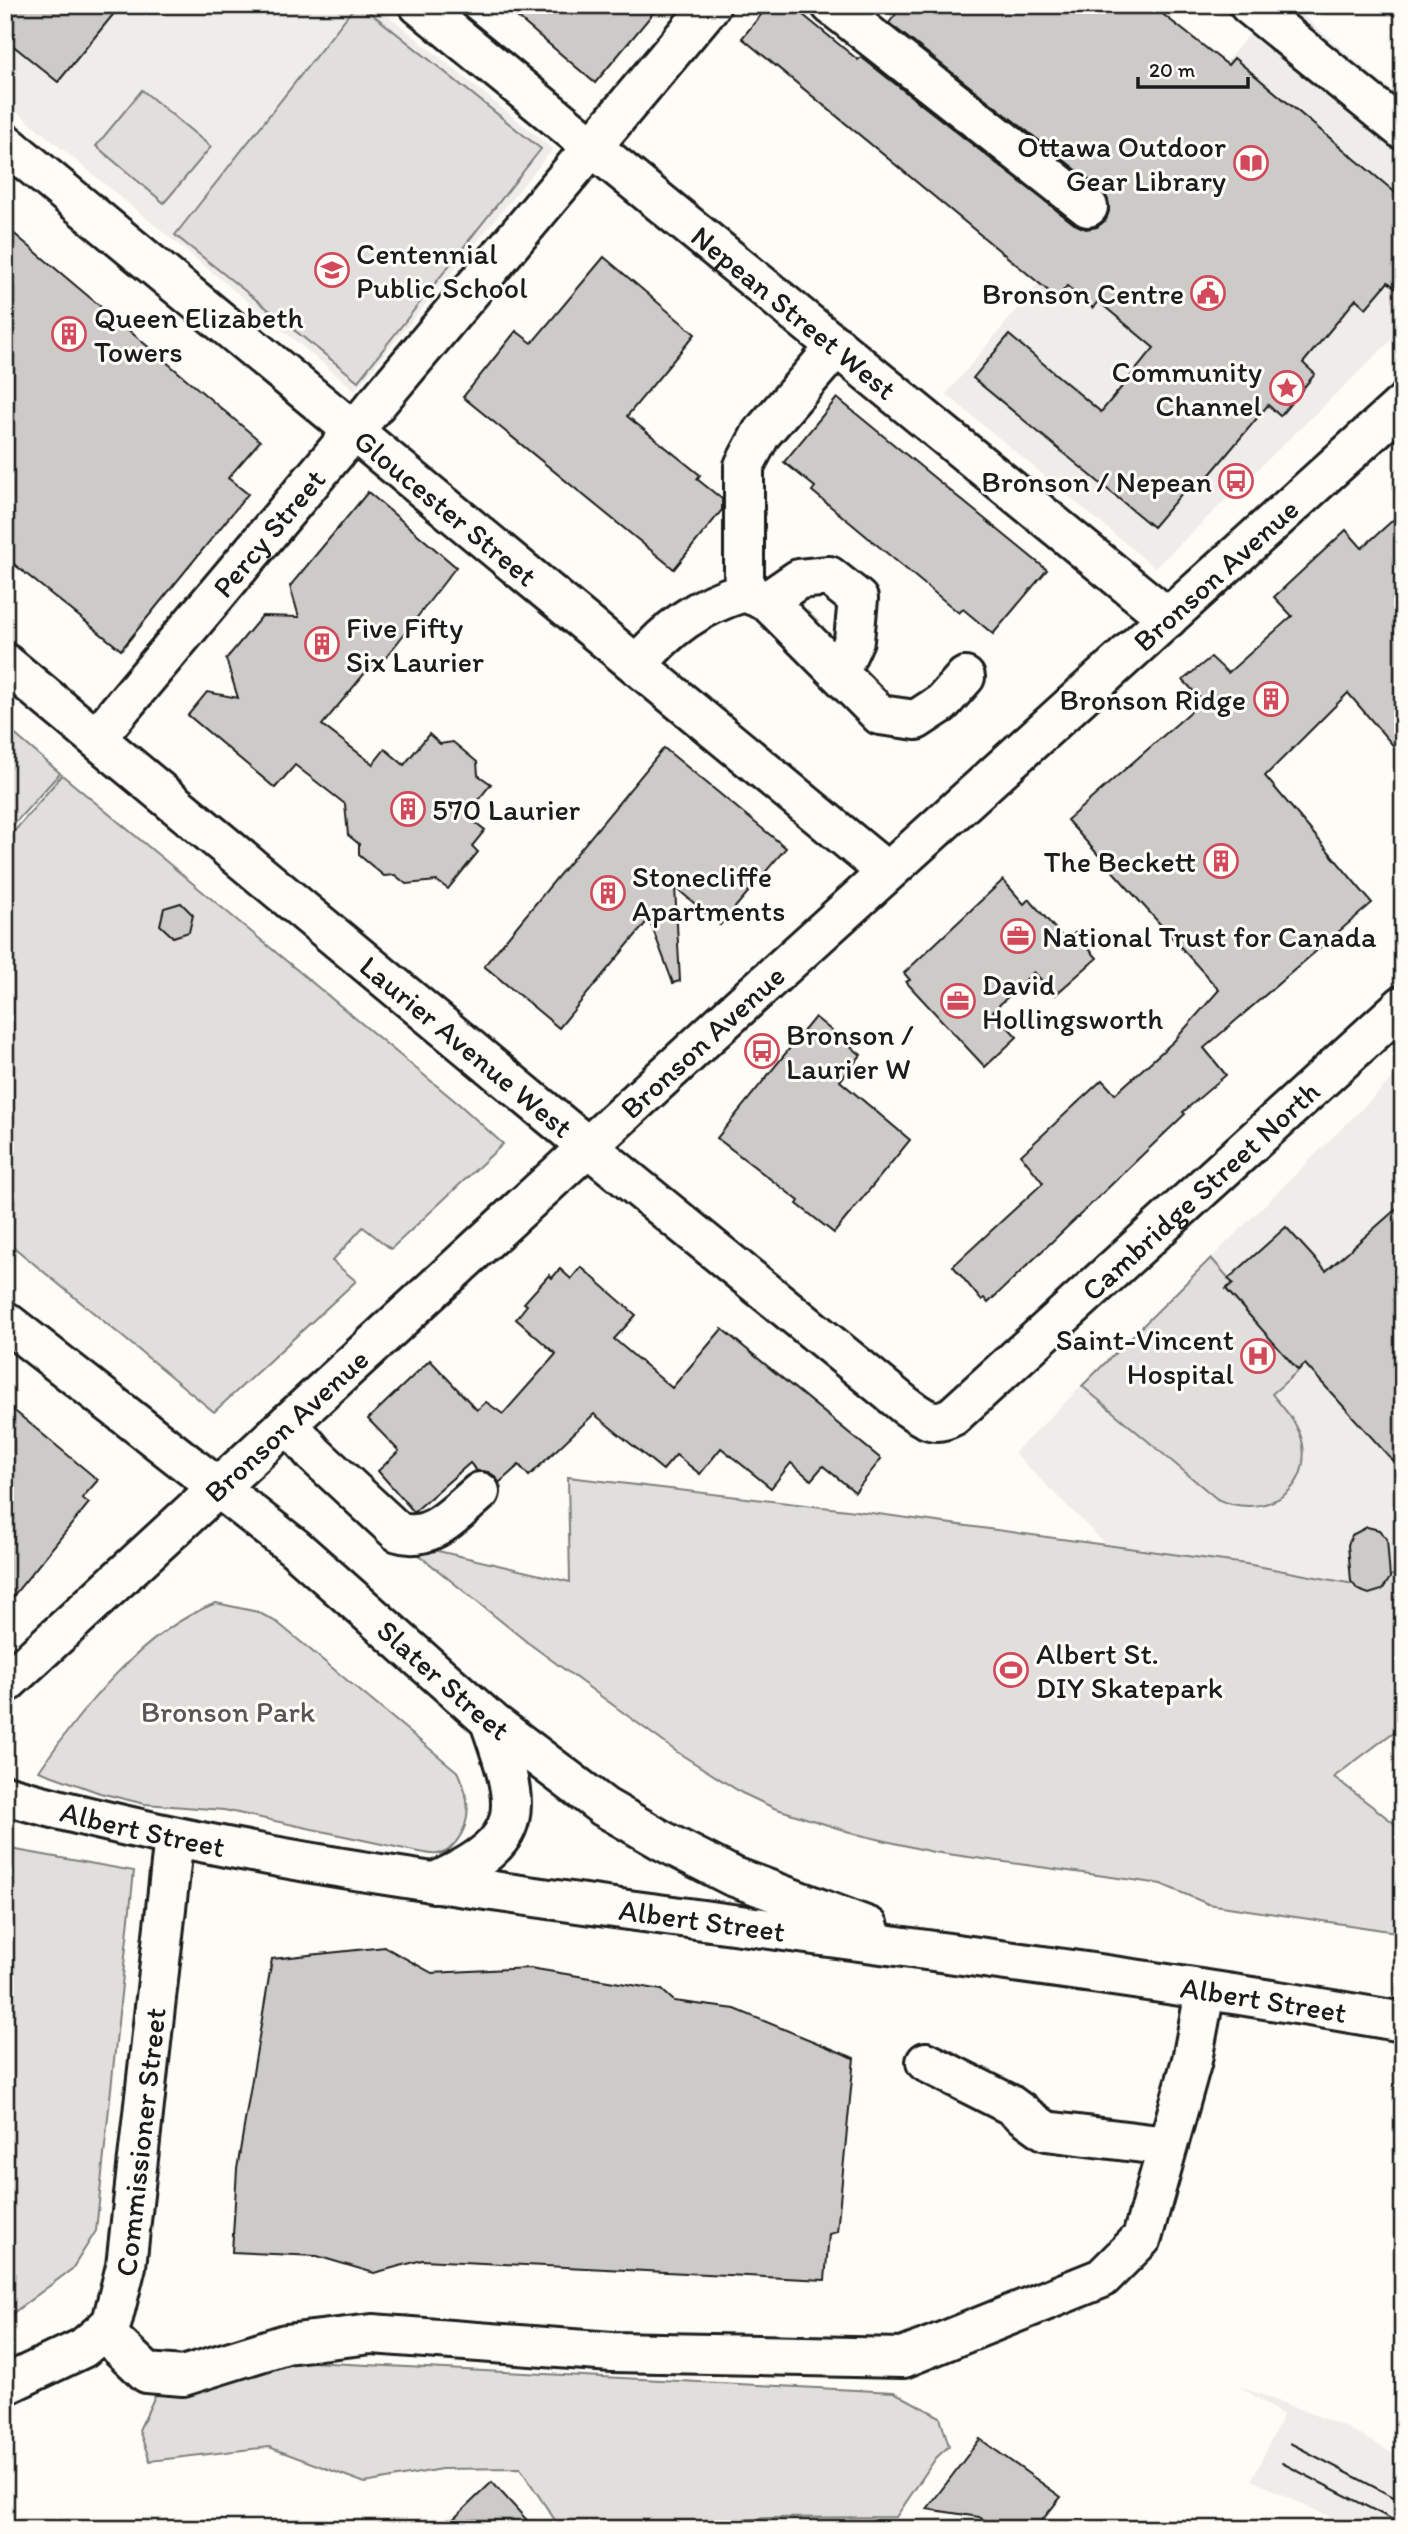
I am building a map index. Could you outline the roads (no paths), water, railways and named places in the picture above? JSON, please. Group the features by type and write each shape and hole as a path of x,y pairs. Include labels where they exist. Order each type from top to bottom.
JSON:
{"main road":[{"name":"Nepean Street West","path":"419,5 1168,618"},
{"name":"Percy Street","path":"96,738 711,5"},
{"path":"831,5 1087,207"},
{"path":"1249,5 1403,130"},
{"name":"Gloucester Street","path":"5,143 887,872"},
{"path":"837,346 761,434 744,466 755,596 839,673 880,715 916,720 942,703 965,677"},
{"name":"Bronson Avenue","path":"5,1684 587,1146 1403,404"},
{"path":"637,665 655,643 709,603 755,596 799,579 829,576 858,599 854,640 839,673"},
{"name":"Laurier Avenue West","path":"5,663 587,1146 906,1406 932,1423"},
{"name":"Cambridge Street North","path":"932,1423 953,1416 1403,1005"},
{"name":"Slater Street","path":"5,1321 294,1546 488,1719 604,1807 732,1876 934,1951"},
{"path":"288,1423 314,1454 398,1532 413,1537 426,1533 480,1492"},
{"path":"433,1883 486,1854 508,1829 514,1801 488,1719"},
{"name":"Albert Street","path":"5,1795 122,1827 433,1883 934,1951 1403,2022"},
{"name":"Commissioner Street","path":"5,2385 83,2348 111,2322 126,2266 174,1837"},
{"path":"103,2331 147,2373 183,2376 286,2344 372,2334 612,2352 903,2358 1102,2278 1142,2238 1192,2060 1205,1992"},
{"path":"926,2062 1009,2104 1046,2131 1167,2147"}],"tram line":[{"path":"1290,2443 1403,2502"},
{"path":"1282,2463 1403,2525"}],"place":[{"name":"Ottawa Outdoor Gear Library","path":"1251,163"},
{"name":"Centennial Public School","path":"332,270"},
{"name":"Bronson Centre","path":"1208,293"},
{"name":"Queen Elizabeth Towers","path":"69,334"},
{"name":"Community Channel","path":"1287,388"},
{"name":"Bronson / Nepean","path":"1236,481"},
{"name":"Five Fifty Six Laurier","path":"322,644"},
{"name":"Bronson Ridge","path":"1271,699"},
{"name":"570 Laurier","path":"408,809"},
{"name":"The Beckett","path":"1221,861"},
{"name":"Stonecliffe Apartments","path":"608,893"},
{"name":"National Trust for Canada","path":"1018,936"},
{"name":"David Hollingsworth","path":"958,1001"},
{"name":"Bronson / Laurier W","path":"762,1051"},
{"name":"Saint-Vincent Hospital","path":"1258,1356"},
{"name":"Albert St. DIY Skatepark","path":"1011,1670"}],"park label":[{"name":"Bronson Park","path":"228,1711"}]}
